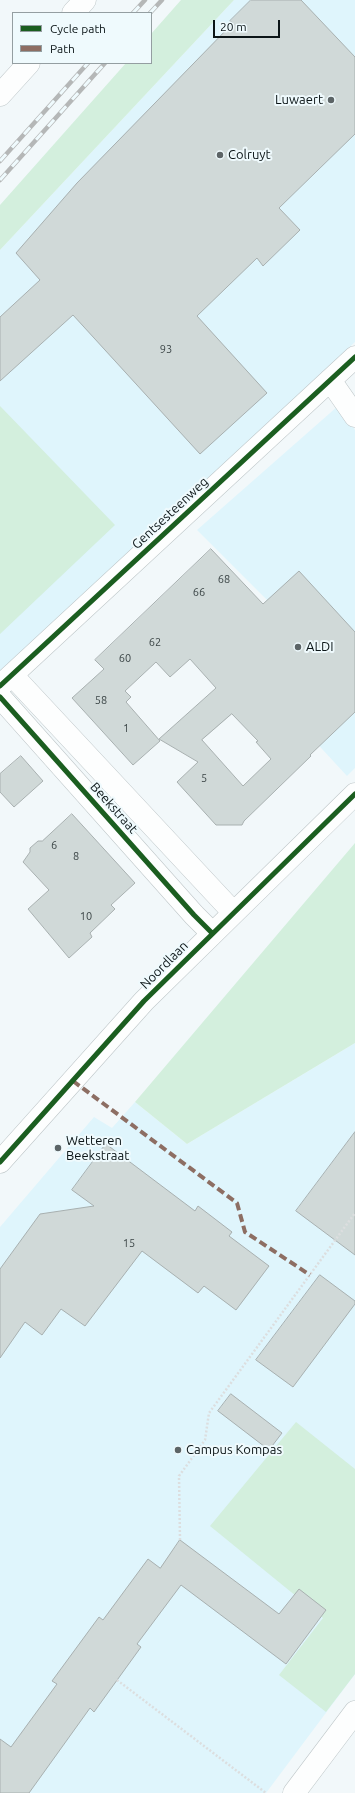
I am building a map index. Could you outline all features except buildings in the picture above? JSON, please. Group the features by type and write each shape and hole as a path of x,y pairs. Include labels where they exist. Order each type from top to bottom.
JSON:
{"street":[{"path":"75,12 85,0"},
{"path":"0,95 28,64"},
{"name":"Gentsesteenweg","path":"6,681 355,357"},
{"path":"330,380 355,416"},
{"name":"Beekstraat","path":"6,681 233,912"},
{"name":"Beekstraat","path":"0,697 212,933"},
{"name":"Noordlaan","path":"0,1162 144,1000 355,794"},
{"path":"294,1793 355,1712"}],"path":[{"path":"180,1540 179,1476 206,1440 209,1413 355,1213"},
{"path":"117,1680 266,1793"}],"shaded area":[{"path":"234,0 355,0 355,342 0,672 0,250"},
{"path":"338,406 355,430 355,768 347,776 251,672 247,619 267,600 197,530"},
{"name":"Campus Kompas","path":"355,1043 355,1674 266,1793 0,1793 0,1227 94,1117 112,1128 135,1102 187,1144"}],"green space":[{"path":"181,0 234,0 0,250 0,205 125,64 152,64 152,33"},
{"path":"0,406 115,525 0,634"},
{"path":"355,843 355,1043 187,1144 135,1102"},
{"path":"296,1422 355,1469 355,1674 326,1712 279,1675 323,1618 210,1526"}],"railway":[{"path":"134,12 145,0"},
{"path":"151,12 162,0"},
{"path":"0,161 87,64"},
{"path":"0,180 104,64"}],"marked path":[{"path":"73,1081 237,1203 245,1232 310,1275"}],"cycle path":[{"path":"0,686 355,357"},
{"path":"0,697 194,915 212,933"},
{"path":"0,1162 144,1001 355,794"}],"place":[{"name":"Luwaert","path":"331,100"},
{"name":"Colruyt","path":"220,155"},
{"name":"ALDI","path":"298,647"},
{"name":"Wetteren Beekstraat","path":"58,1148"},
{"name":"Campus Kompas","path":"178,1450"}]}
